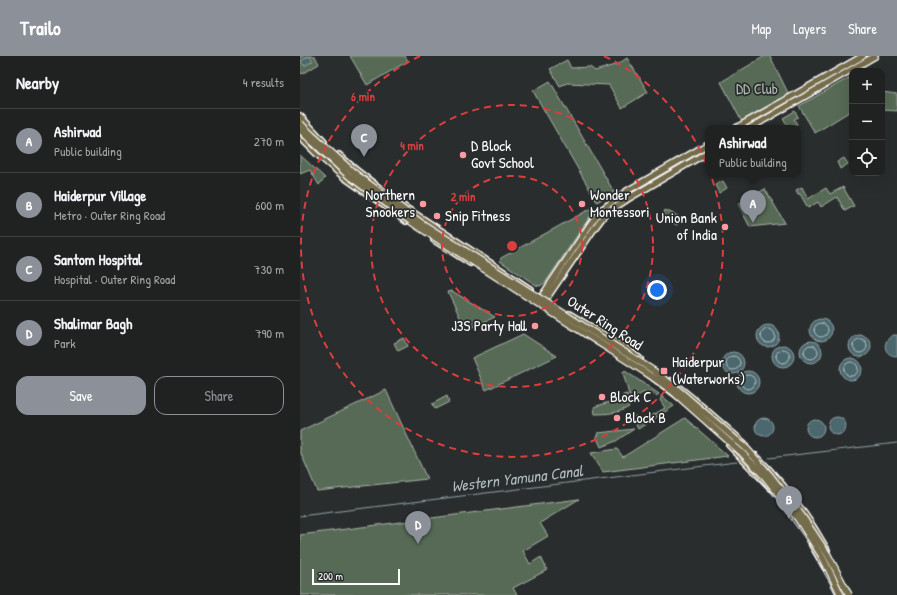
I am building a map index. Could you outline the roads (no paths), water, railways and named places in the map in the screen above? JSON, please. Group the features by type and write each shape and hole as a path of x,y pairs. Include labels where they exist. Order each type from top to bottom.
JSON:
{"highway":[{"name":"Outer Ring Road","path":"300,123 353,172 420,222 654,371 676,388 747,449 769,474 802,516 828,555 850,595"},
{"name":"Outer Ring Road","path":"300,130 350,176 416,226 644,371 672,391 742,453 765,477 798,519 823,558 840,595"}],"main road":[{"path":"741,125 863,56"},
{"path":"755,125 875,56"},
{"name":"Outer Ring Road","path":"300,116 332,150 403,206 544,298 624,347 678,386 740,439 766,466 800,508 833,559 850,595"},
{"name":"Outer Ring Road","path":"300,136 344,177 429,237 586,338 646,374 688,406 768,485 786,507 826,568 840,595"},
{"path":"582,241 591,223 601,210 627,191 705,146"},
{"path":"323,159 332,150"},
{"path":"544,298 582,241 605,214 705,154"},
{"path":"380,202 386,193"},
{"path":"490,275 496,266"},
{"path":"586,338 596,330"},
{"path":"804,533 813,527"}],"water":[{"path":"309,56 313,61 304,66 301,61"},
{"path":"821,319 829,322 832,330 829,338 821,341 813,338 810,330 813,322"},
{"path":"768,325 776,328 779,336 776,344 768,347 760,344 757,336 760,328"},
{"path":"860,335 868,338 871,346 868,354 860,357 852,354 849,346 852,338"},
{"path":"894,335 897,335 897,356 886,351 885,347 887,340"},
{"path":"811,341 819,344 822,352 819,360 811,363 803,360 800,352 803,344"},
{"path":"783,345 791,348 794,356 791,364 783,367 775,364 772,356 775,348"},
{"path":"733,352 741,355 744,363 741,371 733,374 725,371 722,363 725,355"},
{"path":"851,358 859,361 862,369 859,377 851,380 843,377 840,369 843,361"},
{"path":"748,371 756,374 759,382 756,390 748,393 740,390 737,382 740,374"},
{"path":"837,417 843,420 846,426 843,432 837,435 831,432 828,426 831,420"},
{"path":"764,418 770,421 773,427 770,433 764,436 758,433 755,427 758,421"},
{"path":"815,419 821,422 824,428 821,434 815,437 809,434 806,428 809,422"}],"waterway":[{"name":"Western Yamuna Canal","path":"769,458 897,443"},
{"name":"Western Yamuna Canal","path":"300,516 737,462"}],"railway":[{"path":"300,136 359,188 395,214 596,345 630,365 681,403 728,445 775,497 804,537 836,595"}],"place":[{"name":"D Block Govt School","path":"463,155"},
{"name":"Santom Hospital","path":"364,157"},
{"name":"Northern Snookers","path":"423,204"},
{"name":"Wonder Montessori","path":"582,204"},
{"name":"Snip Fitness","path":"437,216"},
{"name":"Ashirwad","path":"753,223"},
{"name":"Union Bank of India","path":"725,227"},
{"name":"J3S Party Hall","path":"535,326"},
{"name":"Haiderpur (Waterworks)","path":"664,371"},
{"name":"Block C","path":"602,397"},
{"name":"Block B","path":"617,418"},
{"name":"Haiderpur Village","path":"789,519"},
{"name":"Shalimar Bagh","path":"418,544"}],"park label":[{"name":"DD Club","path":"757,89"}]}
